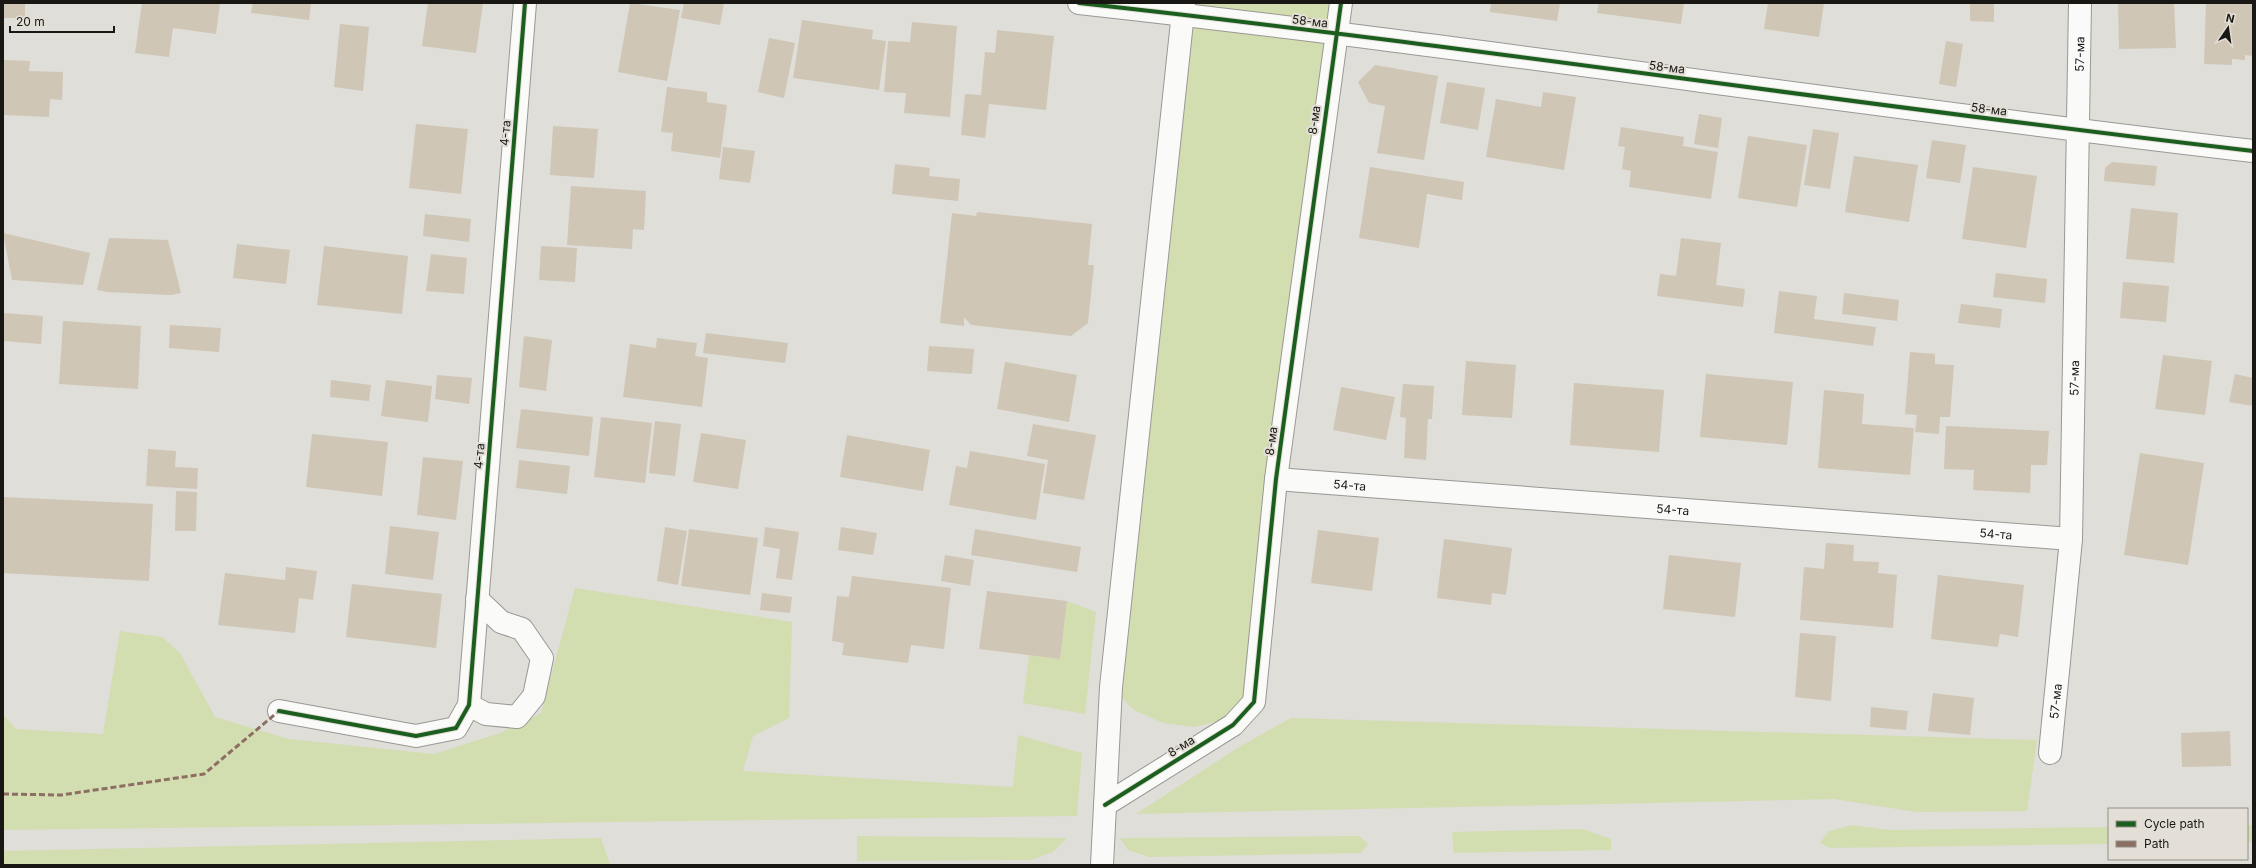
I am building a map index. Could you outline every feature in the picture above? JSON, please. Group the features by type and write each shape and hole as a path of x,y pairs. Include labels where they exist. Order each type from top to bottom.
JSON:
{"street":[{"name":"4-та","path":"279,711 416,736 456,728 469,704 525,3"},
{"name":"58-ма","path":"1079,3 1183,9 1336,34 2076,130 2253,151"},
{"name":"8-ма","path":"1105,805 1233,725 1254,702 1276,479 1341,3"},
{"name":"57-ма","path":"2050,753 2071,539 2076,130 2080,3"},
{"path":"1102,865 1112,672 1183,9"},
{"name":"54-та","path":"1276,479 2071,539"},
{"path":"469,704 486,714 517,717 534,696 542,658 522,629 501,622 478,599"}],"green space":[{"path":"1184,3 1341,3 1254,702 1226,719 1195,727 1163,723 1134,710 1111,687"},
{"path":"575,588 792,622 789,718 753,736 743,771 1013,787 1018,735 1082,753 1077,816 3,830 3,715 16,729 103,734 120,631 162,637 180,653 215,717 289,739 434,754 500,733 541,713"},
{"path":"1067,601 1096,612 1085,714 1023,703 1029,655 1060,659"},
{"path":"1291,718 2037,740 2027,811 1916,812 1834,799 1136,814 1239,747"},
{"path":"1852,825 1888,830 2108,827 2108,844 1830,848 1820,843 1829,831"},
{"path":"2248,825 2253,825 2253,842 2248,842"},
{"path":"1583,829 1611,839 1611,850 1454,853 1452,832"},
{"path":"857,836 1067,838 1053,852 1031,860 857,861"},
{"path":"1359,836 1368,844 1361,853 1149,857 1128,850 1120,838"},
{"path":"601,838 610,864 3,865 3,851"}],"building":[{"path":"3,3 25,3 25,18 3,18"},
{"path":"142,3 220,3 216,34 173,28 169,57 135,53"},
{"path":"253,3 311,3 309,20 251,13"},
{"path":"428,3 483,3 476,53 422,46"},
{"path":"630,3 680,10 667,81 618,72"},
{"path":"684,3 724,3 720,25 681,18"},
{"path":"1491,3 1560,3 1557,21 1490,12"},
{"path":"1599,3 1684,3 1681,24 1597,13"},
{"path":"1768,3 1824,3 1819,37 1764,29"},
{"path":"1970,3 1994,3 1994,22 1970,21"},
{"path":"2118,3 2174,3 2176,48 2119,49"},
{"path":"2206,3 2253,3 2253,56 2245,55 2245,60 2232,59 2232,65 2204,64"},
{"path":"802,20 873,30 872,39 886,41 879,90 793,78"},
{"path":"912,22 957,26 950,117 904,113 906,93 884,92 888,41 910,42"},
{"path":"340,24 369,27 363,91 334,87"},
{"path":"997,30 1054,36 1046,110 989,104 985,138 961,135 965,94 981,95 985,52 995,53"},
{"path":"769,38 795,43 784,98 758,92"},
{"path":"1946,41 1963,44 1956,87 1939,84"},
{"path":"3,60 30,61 29,71 63,72 62,100 50,99 49,117 3,115"},
{"path":"1375,65 1438,76 1424,160 1377,153 1385,106 1369,103 1358,82"},
{"path":"1447,82 1485,88 1478,130 1440,123"},
{"path":"667,87 707,92 707,102 727,105 720,158 671,151 673,133 661,132"},
{"path":"1543,92 1576,97 1564,170 1486,157 1496,99 1541,107"},
{"path":"1699,114 1722,118 1718,148 1694,144"},
{"path":"416,124 468,129 461,194 409,188"},
{"path":"553,126 598,129 594,178 550,175"},
{"path":"1621,127 1684,137 1683,146 1718,152 1711,199 1629,187 1631,171 1622,169 1625,147 1618,146"},
{"path":"1813,129 1839,133 1830,189 1804,185"},
{"path":"1748,136 1807,145 1797,207 1738,198"},
{"path":"1932,140 1966,145 1960,183 1926,178"},
{"path":"723,147 755,151 750,183 719,179"},
{"path":"1854,156 1918,165 1909,222 1845,212"},
{"path":"2112,162 2157,166 2155,186 2104,181 2105,168"},
{"path":"895,164 930,168 929,176 960,179 958,201 892,194"},
{"path":"1370,167 1464,182 1462,200 1427,194 1419,248 1359,238"},
{"path":"1973,167 2037,176 2026,248 1962,239"},
{"path":"571,186 646,191 644,230 633,229 632,249 567,245"},
{"path":"2131,208 2178,213 2174,263 2126,259"},
{"path":"977,212 1092,224 1088,265 1094,265 1088,323 1071,336 971,325 964,317 964,326 940,323 952,213 976,216"},
{"path":"425,214 471,219 469,242 423,236"},
{"path":"3,233 90,253 83,285 12,280"},
{"path":"109,238 168,240 181,293 171,295 107,292 97,290"},
{"path":"1681,238 1721,243 1716,285 1745,289 1743,307 1657,296 1660,274 1676,276"},
{"path":"237,244 290,250 286,284 233,278"},
{"path":"324,246 408,256 402,314 317,305"},
{"path":"541,246 577,248 575,282 539,280"},
{"path":"431,254 467,258 464,294 426,291"},
{"path":"1996,273 2047,279 2045,303 1993,297"},
{"path":"2123,282 2169,286 2166,322 2120,318"},
{"path":"1779,291 1817,296 1814,319 1876,327 1873,346 1774,333"},
{"path":"1844,293 1899,300 1897,321 1842,314"},
{"path":"1961,304 2002,309 2000,328 1958,323"},
{"path":"3,313 43,316 41,344 3,341"},
{"path":"63,321 141,326 138,389 59,384"},
{"path":"170,325 221,328 219,352 169,348"},
{"path":"706,333 788,343 785,363 703,353"},
{"path":"524,336 552,340 546,391 519,387"},
{"path":"657,338 697,343 695,356 708,358 702,407 623,397 630,344 656,348"},
{"path":"929,346 974,349 972,374 927,371"},
{"path":"1910,352 1935,354 1935,364 1954,365 1950,417 1940,417 1939,434 1915,432 1917,415 1905,414"},
{"path":"2163,355 2212,361 2205,415 2155,409"},
{"path":"1466,361 1516,365 1512,418 1462,415"},
{"path":"1005,362 1077,375 1069,422 997,409"},
{"path":"1706,374 1793,382 1787,445 1700,437"},
{"path":"2235,374 2253,378 2253,406 2229,402"},
{"path":"437,375 472,378 469,404 435,399"},
{"path":"331,380 371,385 369,401 330,397"},
{"path":"386,380 432,386 428,422 381,416"},
{"path":"1574,383 1664,390 1659,452 1570,445"},
{"path":"1403,384 1434,386 1432,419 1428,419 1426,460 1404,458 1406,418 1400,417"},
{"path":"1341,387 1395,397 1386,440 1333,430"},
{"path":"1824,390 1864,394 1862,424 1914,428 1910,475 1818,468"},
{"path":"521,409 593,417 589,456 516,448"},
{"path":"601,417 652,423 645,483 594,477"},
{"path":"655,421 681,424 675,476 649,473"},
{"path":"1033,424 1096,435 1084,500 1043,493 1048,460 1027,456"},
{"path":"1946,426 2049,431 2047,465 2031,465 2030,493 1973,490 1974,470 1944,469"},
{"path":"701,433 746,440 738,489 693,482"},
{"path":"312,434 388,442 382,496 306,487"},
{"path":"847,435 930,450 923,491 840,477"},
{"path":"148,449 176,451 175,467 198,468 197,489 146,486"},
{"path":"970,451 1045,464 1036,520 949,505 956,466 967,468"},
{"path":"2140,453 2204,463 2188,565 2124,555"},
{"path":"423,457 463,461 456,520 417,515"},
{"path":"519,460 570,466 567,494 516,488"},
{"path":"176,491 197,492 196,531 175,531"},
{"path":"3,497 153,504 149,581 3,573"},
{"path":"390,526 439,532 433,580 385,574"},
{"path":"665,527 687,531 678,585 657,581"},
{"path":"765,527 799,532 792,580 776,578 780,549 763,546"},
{"path":"841,527 877,533 873,555 838,550"},
{"path":"689,529 758,538 750,595 681,586"},
{"path":"975,529 1081,547 1077,572 971,555"},
{"path":"1318,530 1379,538 1372,591 1311,583"},
{"path":"1444,539 1512,548 1506,595 1492,593 1491,605 1437,598"},
{"path":"1826,543 1854,545 1853,561 1879,562 1878,573 1897,575 1893,628 1800,620 1804,567 1824,569"},
{"path":"945,555 974,560 970,586 941,581"},
{"path":"1669,555 1741,563 1735,617 1663,609"},
{"path":"286,567 317,571 313,600 299,598 295,633 218,625 225,573 285,580"},
{"path":"1938,575 2024,585 2018,637 2000,634 1998,647 1931,639"},
{"path":"852,576 951,588 944,649 911,645 908,663 842,655 844,643 832,641 837,596 849,597"},
{"path":"352,584 442,594 436,648 346,637"},
{"path":"987,591 1067,601 1060,659 979,649"},
{"path":"762,593 792,597 790,613 760,610"},
{"path":"1800,633 1836,636 1831,701 1795,697"},
{"path":"1933,693 1974,698 1970,735 1928,731"},
{"path":"1871,707 1908,711 1906,730 1870,727"},
{"path":"2230,731 2231,766 2182,767 2181,733"}],"marked path":[{"path":"3,794 61,795 204,774 279,711"}],"cycle path":[{"path":"279,711 416,736 456,728 469,705 525,3"},
{"path":"1079,3 1373,38 1959,115 2253,151"},
{"path":"1105,805 1233,725 1254,702 1276,479 1341,3"}]}
